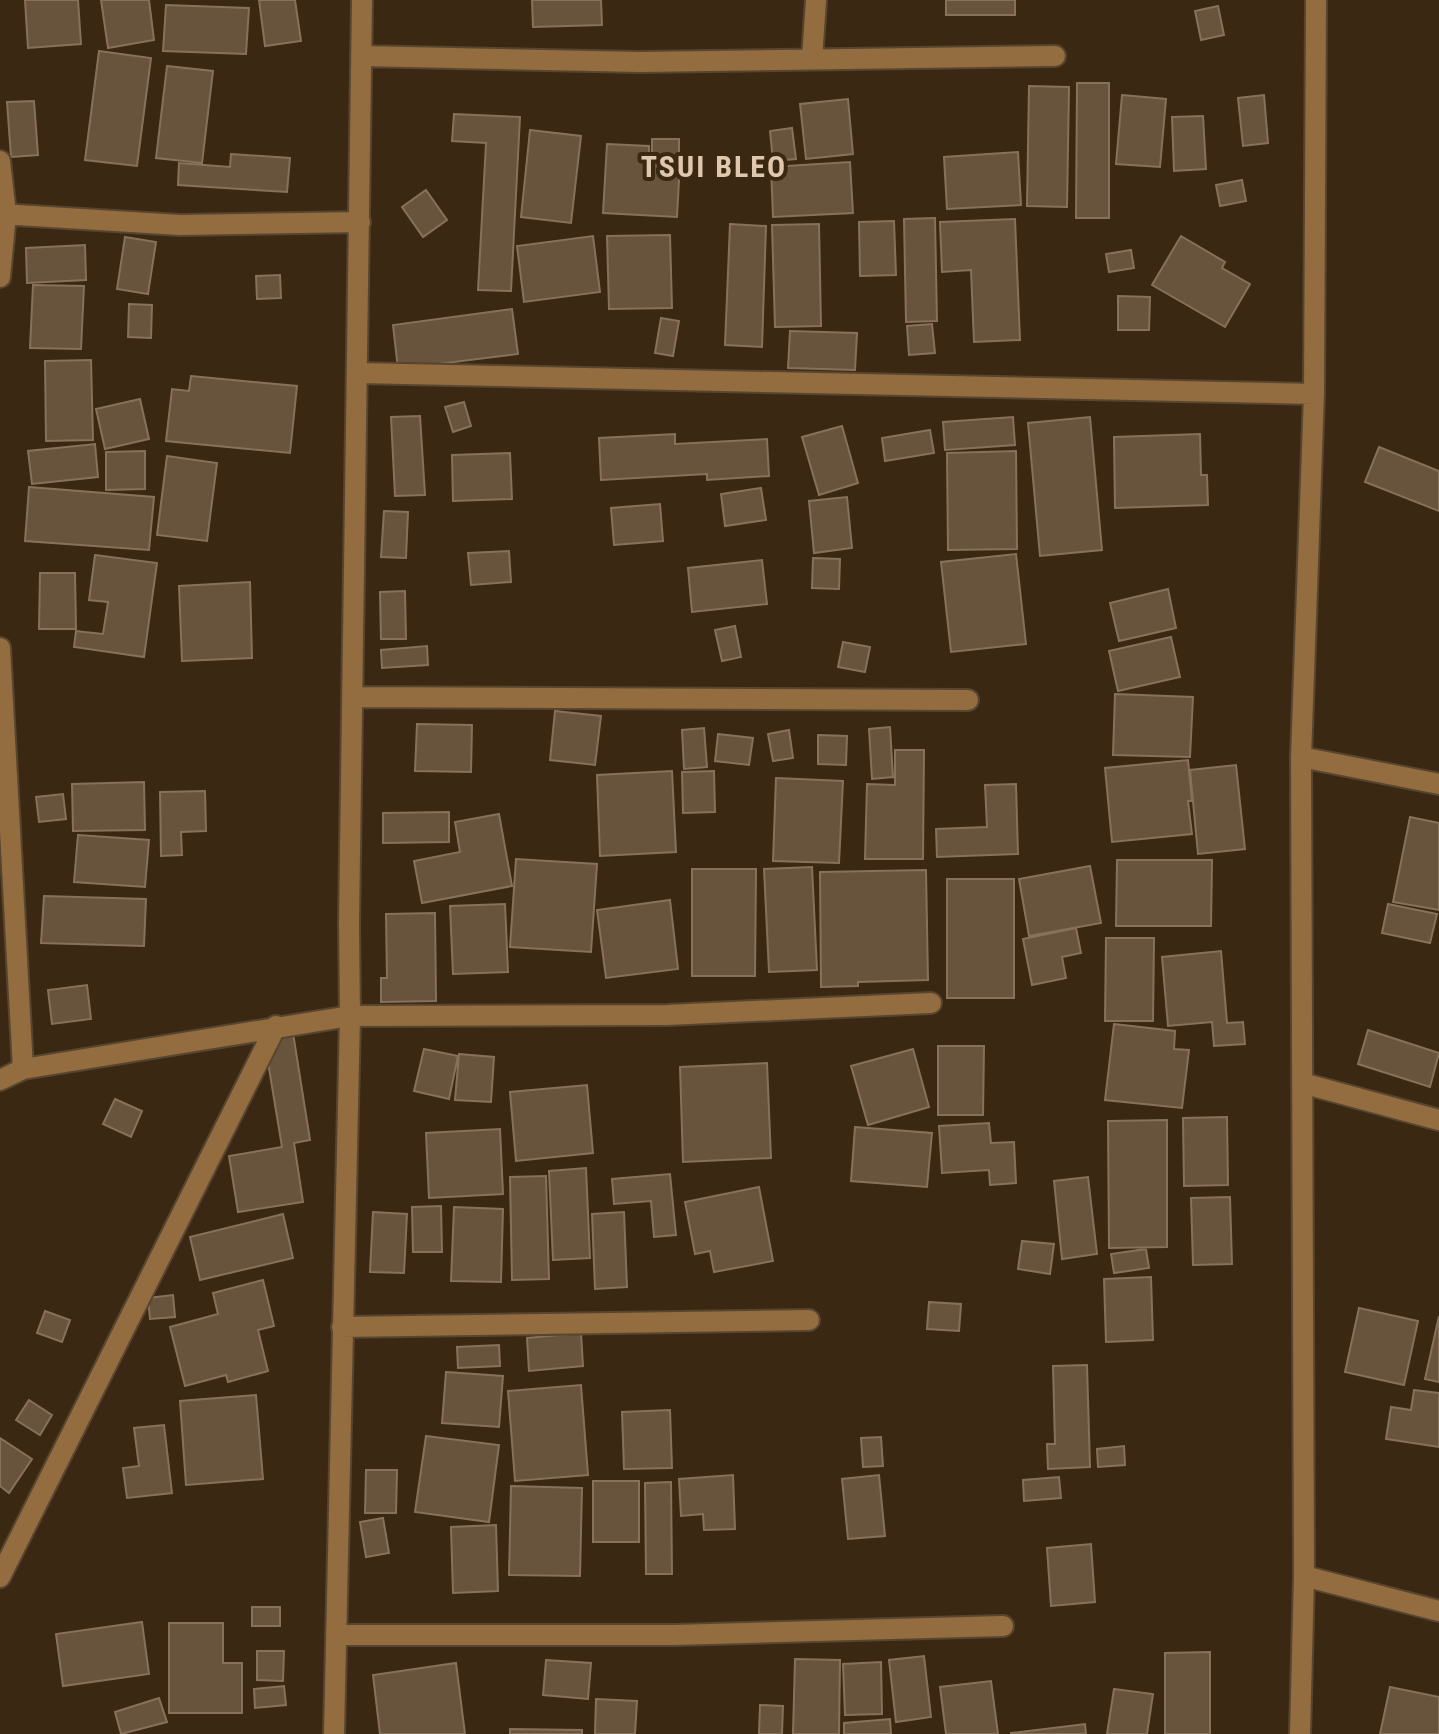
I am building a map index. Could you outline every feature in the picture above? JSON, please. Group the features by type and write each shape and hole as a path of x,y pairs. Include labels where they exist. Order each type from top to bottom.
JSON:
{"street":[{"path":"329,1733 336,1635 350,1016 362,0"},
{"path":"812,59 816,0"},
{"path":"1300,1734 1304,1576 1301,757 1314,394 1316,0"},
{"path":"361,56 640,62 1055,56"},
{"path":"0,161 3,214 0,277"},
{"path":"3,214 180,225 360,222"},
{"path":"358,373 1314,394"},
{"path":"0,648 23,1069"},
{"path":"353,697 968,700"},
{"path":"1301,757 1439,784"},
{"path":"0,1080 23,1069 350,1016 667,1015 931,1003"},
{"path":"0,1577 276,1026"},
{"path":"1302,1083 1439,1120"},
{"path":"342,1327 809,1320"},
{"path":"1304,1576 1439,1611"},
{"path":"336,1635 674,1635 1003,1626"}],"building":[{"path":"25,0 78,0 81,44 28,48"},
{"path":"101,0 149,0 154,40 108,48"},
{"path":"259,0 295,0 301,41 265,46"},
{"path":"532,0 601,0 602,25 533,27"},
{"path":"946,0 1015,0 1015,15 946,15"},
{"path":"166,5 249,8 246,54 163,51"},
{"path":"1218,6 1224,35 1201,40 1195,11"},
{"path":"99,51 151,58 137,166 85,160"},
{"path":"167,66 213,71 202,163 156,158"},
{"path":"1077,83 1109,83 1109,218 1076,218"},
{"path":"1029,86 1069,87 1067,207 1027,206"},
{"path":"1122,95 1166,99 1160,167 1116,164"},
{"path":"1264,95 1268,143 1243,146 1238,98"},
{"path":"848,99 853,154 806,159 800,104"},
{"path":"34,101 38,155 11,157 7,102"},
{"path":"454,114 520,117 511,291 478,290 486,143 452,141"},
{"path":"1203,116 1206,169 1174,171 1172,117"},
{"path":"792,128 796,159 773,161 770,131"},
{"path":"530,130 581,136 571,223 521,217"},
{"path":"652,139 679,139 679,159 652,159"},
{"path":"607,144 649,146 649,161 680,162 677,217 603,213"},
{"path":"1018,152 1021,205 947,209 944,157"},
{"path":"231,154 290,158 287,192 178,185 179,163 230,167"},
{"path":"850,162 853,213 773,217 771,167"},
{"path":"1242,180 1246,201 1220,206 1216,185"},
{"path":"426,190 447,220 423,237 402,207"},
{"path":"935,218 937,321 906,322 904,219"},
{"path":"1015,219 1020,340 974,342 971,270 942,272 940,222"},
{"path":"894,221 896,275 860,276 859,222"},
{"path":"730,224 766,226 762,347 725,345"},
{"path":"819,224 821,326 775,327 772,225"},
{"path":"670,235 672,308 609,309 607,236"},
{"path":"593,236 600,292 524,302 517,246"},
{"path":"1181,236 1225,262 1222,268 1250,284 1225,327 1152,285"},
{"path":"125,237 156,242 148,294 117,289"},
{"path":"85,245 86,280 27,283 26,248"},
{"path":"1131,250 1134,268 1109,272 1106,254"},
{"path":"280,275 281,298 257,299 256,276"},
{"path":"33,285 84,286 81,349 30,348"},
{"path":"1118,296 1150,297 1149,330 1118,330"},
{"path":"129,304 152,305 151,338 128,337"},
{"path":"512,309 518,354 398,369 393,325"},
{"path":"661,318 679,321 673,356 655,353"},
{"path":"932,324 935,353 909,355 907,326"},
{"path":"790,331 857,333 855,370 788,368"},
{"path":"91,360 93,440 46,441 45,361"},
{"path":"191,376 297,386 290,453 166,441 172,389 189,391"},
{"path":"140,399 149,439 105,449 96,409"},
{"path":"464,402 471,426 453,432 445,407"},
{"path":"420,416 425,495 395,496 391,417"},
{"path":"1013,417 1015,445 945,450 943,422"},
{"path":"1090,417 1102,550 1040,556 1028,423"},
{"path":"842,426 858,483 819,495 802,437"},
{"path":"930,430 934,453 885,461 882,438"},
{"path":"675,434 675,444 767,439 769,476 707,480 707,474 601,480 599,438"},
{"path":"1200,434 1201,475 1207,475 1208,505 1115,508 1114,437"},
{"path":"95,444 98,477 32,484 28,451"},
{"path":"1379,447 1439,471 1439,511 1365,482"},
{"path":"145,451 145,489 106,490 106,452"},
{"path":"1016,451 1017,549 948,550 947,453"},
{"path":"510,453 512,499 453,501 452,455"},
{"path":"167,456 217,463 207,541 157,535"},
{"path":"29,487 154,497 149,550 25,541"},
{"path":"761,488 766,520 725,526 721,494"},
{"path":"847,497 852,548 814,553 809,501"},
{"path":"660,504 663,541 614,545 611,508"},
{"path":"384,511 408,512 406,558 381,557"},
{"path":"509,551 511,582 471,585 468,553"},
{"path":"1016,554 1026,644 951,652 941,562"},
{"path":"95,555 157,563 144,657 74,647 76,631 103,634 108,602 89,600"},
{"path":"813,558 840,559 839,589 812,588"},
{"path":"762,560 767,604 692,612 688,568"},
{"path":"40,573 75,573 76,629 39,629"},
{"path":"250,582 252,658 182,661 179,586"},
{"path":"1168,589 1176,628 1119,641 1110,603"},
{"path":"405,591 406,639 381,639 380,592"},
{"path":"735,626 741,657 722,661 715,630"},
{"path":"1171,637 1180,677 1118,691 1109,651"},
{"path":"843,642 870,647 865,672 838,667"},
{"path":"427,646 428,665 382,668 381,650"},
{"path":"1115,694 1193,697 1190,757 1113,755"},
{"path":"555,711 601,716 595,765 550,760"},
{"path":"417,724 472,725 471,772 415,771"},
{"path":"890,727 893,777 872,779 869,729"},
{"path":"704,728 707,767 684,769 682,730"},
{"path":"789,730 793,758 773,761 768,734"},
{"path":"718,734 753,738 749,765 715,761"},
{"path":"818,735 847,736 846,765 818,764"},
{"path":"895,750 924,750 923,859 865,859 867,784 895,785"},
{"path":"1188,760 1192,834 1112,842 1105,768"},
{"path":"1236,765 1245,849 1198,854 1190,770"},
{"path":"672,771 676,852 600,856 597,775"},
{"path":"714,771 715,812 683,813 682,772"},
{"path":"776,778 843,781 839,863 773,861"},
{"path":"144,782 145,830 73,831 72,784"},
{"path":"1016,784 1018,854 937,857 936,829 987,827 985,785"},
{"path":"205,791 206,831 181,832 182,855 161,856 160,792"},
{"path":"63,794 66,819 39,822 36,797"},
{"path":"449,812 449,842 383,843 383,813"},
{"path":"499,814 512,886 422,903 414,861 460,852 455,822"},
{"path":"1410,817 1439,823 1439,910 1393,902"},
{"path":"78,835 149,840 145,887 74,882"},
{"path":"516,859 597,864 591,952 510,947"},
{"path":"1117,860 1212,860 1211,926 1116,926"},
{"path":"1090,866 1101,923 1029,936 1019,879"},
{"path":"812,867 817,970 769,972 764,869"},
{"path":"692,869 756,869 755,976 692,976"},
{"path":"926,870 928,980 858,982 858,986 821,987 820,872"},
{"path":"947,879 1014,879 1014,998 947,998"},
{"path":"44,896 146,899 144,946 41,943"},
{"path":"670,900 678,969 606,978 597,910"},
{"path":"505,904 508,972 453,974 450,906"},
{"path":"1388,904 1437,914 1430,943 1382,933"},
{"path":"435,913 436,1001 381,1002 381,978 387,978 386,914"},
{"path":"1076,928 1081,953 1062,957 1066,978 1032,985 1023,939"},
{"path":"1106,938 1154,938 1153,1021 1105,1021"},
{"path":"1221,951 1227,1023 1243,1022 1245,1044 1214,1046 1212,1022 1168,1026 1162,957"},
{"path":"87,985 91,1019 52,1024 48,990"},
{"path":"1114,1024 1175,1031 1174,1049 1189,1050 1182,1108 1105,1100"},
{"path":"1368,1030 1439,1053 1430,1087 1358,1064"},
{"path":"293,1033 310,1140 294,1143 303,1202 238,1212 229,1156 282,1147 264,1038"},
{"path":"938,1046 984,1046 983,1115 938,1115"},
{"path":"424,1049 458,1056 449,1099 414,1091"},
{"path":"913,1049 929,1107 868,1125 851,1066"},
{"path":"459,1054 494,1057 491,1102 455,1100"},
{"path":"767,1063 771,1158 683,1162 680,1067"},
{"path":"587,1085 593,1153 516,1161 510,1092"},
{"path":"115,1099 142,1111 131,1137 103,1124"},
{"path":"1227,1117 1228,1185 1184,1186 1183,1118"},
{"path":"1167,1120 1167,1247 1109,1248 1108,1121"},
{"path":"989,1123 991,1143 1014,1142 1016,1183 990,1185 989,1170 942,1173 939,1126"},
{"path":"855,1127 932,1133 927,1187 851,1181"},
{"path":"500,1129 503,1194 429,1198 426,1133"},
{"path":"586,1168 590,1258 553,1260 549,1171"},
{"path":"670,1174 676,1235 654,1237 651,1201 614,1204 612,1179"},
{"path":"546,1176 549,1279 512,1280 510,1177"},
{"path":"1088,1177 1097,1254 1062,1259 1054,1181"},
{"path":"759,1187 773,1261 714,1272 710,1251 695,1254 685,1202"},
{"path":"1230,1197 1232,1264 1193,1265 1191,1198"},
{"path":"441,1206 442,1252 413,1252 412,1207"},
{"path":"454,1207 503,1209 501,1282 451,1281"},
{"path":"373,1212 407,1214 404,1273 370,1272"},
{"path":"624,1212 627,1287 595,1289 592,1214"},
{"path":"283,1214 293,1258 200,1280 190,1237"},
{"path":"1022,1241 1054,1244 1050,1274 1018,1269"},
{"path":"1146,1249 1149,1268 1114,1273 1111,1254"},
{"path":"1151,1277 1153,1340 1106,1342 1104,1279"},
{"path":"263,1280 274,1326 258,1330 268,1371 228,1382 226,1375 185,1386 170,1327 218,1314 213,1293"},
{"path":"173,1295 175,1317 150,1319 148,1298"},
{"path":"929,1302 961,1304 959,1331 927,1329"},
{"path":"1359,1308 1418,1321 1404,1385 1345,1372"},
{"path":"45,1311 70,1320 62,1342 37,1333"},
{"path":"1439,1316 1439,1382 1425,1379"},
{"path":"581,1333 583,1366 529,1371 527,1338"},
{"path":"499,1345 500,1366 458,1368 457,1347"},
{"path":"1087,1365 1090,1467 1048,1469 1047,1444 1055,1444 1053,1366"},
{"path":"446,1372 503,1376 499,1427 442,1423"},
{"path":"581,1385 588,1475 515,1481 508,1391"},
{"path":"1414,1390 1439,1393 1439,1447 1386,1439 1391,1407 1411,1410"},
{"path":"256,1395 263,1479 186,1485 180,1401"},
{"path":"29,1400 52,1415 40,1435 16,1420"},
{"path":"670,1410 672,1468 624,1469 622,1412"},
{"path":"164,1425 172,1493 127,1498 123,1468 139,1466 134,1428"},
{"path":"426,1436 499,1445 489,1522 415,1512"},
{"path":"881,1437 883,1466 863,1467 861,1438"},
{"path":"0,1438 32,1459 9,1493 0,1486"},
{"path":"1124,1446 1125,1465 1098,1467 1097,1449"},
{"path":"366,1470 397,1470 396,1513 365,1513"},
{"path":"733,1475 735,1529 704,1530 703,1514 681,1516 679,1479"},
{"path":"879,1475 885,1536 848,1539 842,1479"},
{"path":"1059,1477 1061,1498 1024,1501 1023,1480"},
{"path":"593,1481 639,1481 639,1542 593,1542"},
{"path":"671,1482 672,1574 646,1574 645,1483"},
{"path":"511,1486 582,1488 580,1576 509,1575"},
{"path":"383,1518 389,1553 366,1557 360,1522"},
{"path":"496,1525 498,1591 453,1593 451,1527"},
{"path":"1091,1544 1095,1602 1051,1606 1047,1548"},
{"path":"252,1607 280,1607 280,1626 252,1626"},
{"path":"142,1622 149,1674 63,1686 56,1634"},
{"path":"169,1623 223,1623 223,1663 242,1663 242,1713 169,1713"},
{"path":"257,1651 284,1651 283,1681 257,1680"},
{"path":"1210,1652 1210,1734 1165,1734 1165,1653"},
{"path":"924,1656 931,1717 896,1722 889,1660"},
{"path":"795,1659 840,1660 839,1734 793,1734"},
{"path":"546,1660 591,1663 588,1699 543,1695"},
{"path":"881,1662 882,1714 845,1715 843,1664"},
{"path":"456,1663 465,1734 380,1734 373,1675"},
{"path":"991,1681 998,1734 946,1734 940,1687"},
{"path":"284,1686 286,1705 255,1708 254,1689"},
{"path":"1390,1687 1439,1697 1439,1734 1380,1734"},
{"path":"1114,1689 1153,1694 1147,1734 1107,1734"},
{"path":"159,1698 167,1722 121,1734 115,1712"},
{"path":"596,1699 637,1701 635,1734 595,1734"},
{"path":"760,1705 783,1706 782,1734 759,1734"},
{"path":"890,1719 891,1734 844,1734 844,1723"},
{"path":"1085,1724 1086,1734 1011,1734 1011,1733"},
{"path":"510,1729 582,1730 582,1734 510,1734"}],"district":[{"name":"TSUI BLEO","path":"714,166"}]}
